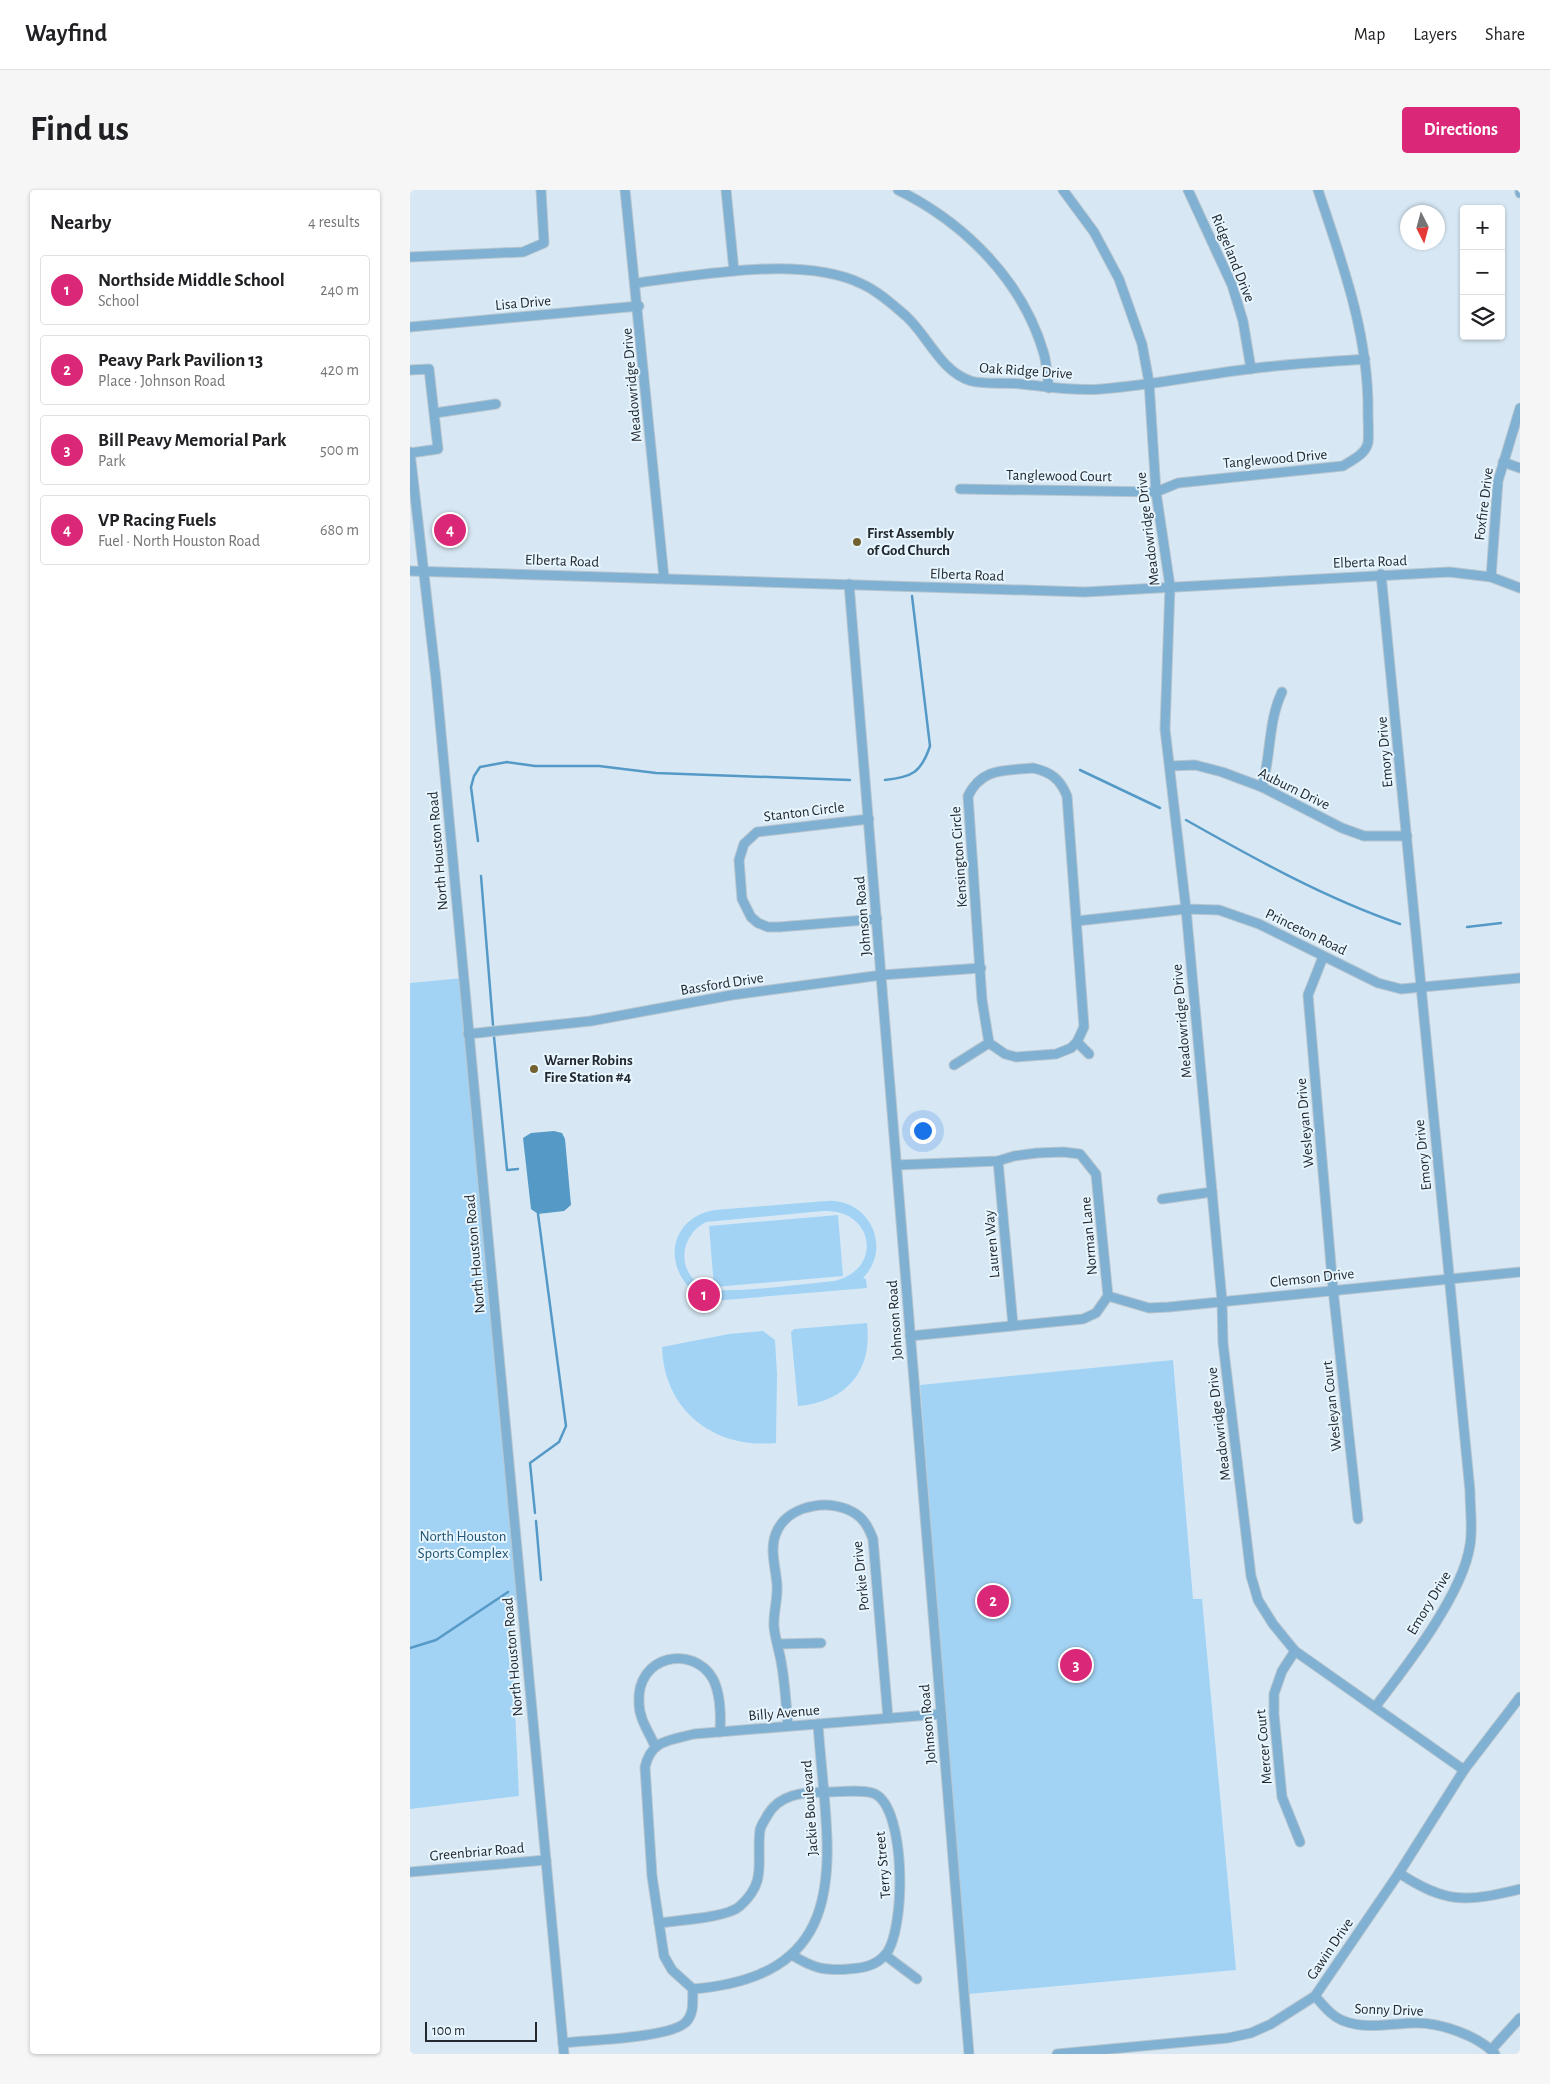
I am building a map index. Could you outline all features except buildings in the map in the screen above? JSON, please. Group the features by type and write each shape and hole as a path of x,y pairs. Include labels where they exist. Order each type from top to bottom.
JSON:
{"street":[{"path":"410,257 523,252 544,243 541,190"},
{"name":"Meadowridge Drive","path":"626,190 639,306 664,578"},
{"path":"726,190 734,271"},
{"path":"898,190 940,213 981,248 1013,288 1031,320 1044,354 1049,388"},
{"name":"Meadowridge Drive","path":"1063,190 1094,232 1119,279 1142,344 1149,382 1156,492 1170,586 1165,729 1186,909 1222,1301 1223,1343 1251,1576 1258,1600 1273,1624 1295,1651 1464,1770"},
{"name":"Ridgeland Drive","path":"1188,190 1232,285 1243,321 1251,369"},
{"name":"Tanglewood Drive","path":"1156,492 1178,483 1343,466 1360,456 1368,445 1368,396 1365,359 1359,324 1344,266 1318,190"},
{"name":"Oak Ridge Drive","path":"636,282 734,271 804,268 836,274 863,284 890,302 917,326 937,354 954,373 970,380 1049,388 1102,389 1251,369 1365,359"},
{"name":"Lisa Drive","path":"410,327 639,306"},
{"path":"410,370 429,369 438,449 410,452"},
{"path":"435,413 496,404"},
{"name":"Foxfire Drive","path":"1491,577 1498,481 1520,408"},
{"name":"North Houston Road","path":"410,452 436,679 564,2054"},
{"path":"1503,462 1520,468"},
{"name":"Tanglewood Court","path":"960,489 1156,492"},
{"name":"Elberta Road","path":"410,571 1085,592 1381,574 1449,572 1491,577 1520,588"},
{"name":"Emory Drive","path":"1375,1707 1399,1676 1445,1606 1464,1573 1470,1544 1470,1491 1448,1280 1381,574"},
{"name":"Johnson Road","path":"849,584 969,2054"},
{"path":"1262,787 1268,764 1274,708 1282,692"},
{"name":"Auburn Drive","path":"1170,766 1195,765 1222,772 1262,787 1342,828 1364,836 1407,836"},
{"name":"Kensington Circle","path":"989,1043 982,1000 968,796 980,778 994,772 1033,768 1054,775 1063,785 1066,796 1084,1015 1084,1027 1077,1042"},
{"name":"Stanton Circle","path":"869,819 757,832 744,844 740,853 742,899 751,917 768,927 877,919"},
{"name":"Princeton Road","path":"1077,921 1186,909 1219,910 1240,916 1378,983 1401,989 1520,978"},
{"name":"Wesleyan Drive","path":"1323,957 1308,995 1333,1289"},
{"name":"Bassford Drive","path":"468,1034 591,1021 732,995 882,975 981,968"},
{"path":"954,1065 989,1043 1005,1054 1016,1057 1056,1054 1071,1048 1077,1042 1089,1054"},
{"name":"Norman Lane","path":"897,1165 998,1161 1014,1156 1063,1152 1080,1154 1090,1164 1096,1174 1108,1296"},
{"name":"Lauren Way","path":"998,1161 1013,1325"},
{"path":"1162,1199 1212,1192"},
{"name":"Clemson Drive","path":"1108,1296 1149,1308 1520,1272"},
{"name":"Wesleyan Court","path":"1333,1289 1358,1519"},
{"path":"910,1336 1084,1319 1096,1313 1108,1296"},
{"name":"Porkie Drive","path":"788,1726 778,1644 774,1628 777,1584 772,1556 777,1530 786,1518 801,1509 838,1507 856,1514 867,1525 873,1539 876,1554 888,1718"},
{"path":"778,1644 821,1643"},
{"name":"Mercer Court","path":"1295,1651 1282,1671 1274,1694 1282,1797 1300,1842"},
{"path":"562,2043 648,2035 673,2030 686,2022 692,2011 692,1989 672,1970 664,1956 652,1876 645,1767 647,1757 656,1746 641,1715 638,1703 640,1684 651,1667 672,1659 690,1661 712,1677 719,1700 720,1732"},
{"name":"Gawin Drive","path":"1058,2054 1154,2049 1251,2033 1271,2024 1315,1996 1399,1873 1464,1770 1520,1697"},
{"name":"Billy Avenue","path":"656,1746 694,1734 941,1714"},
{"name":"Jackie Boulevard","path":"692,1989 731,1984 752,1978 792,1955 816,1923 824,1897 828,1853 818,1724"},
{"name":"Terry Street","path":"659,1923 721,1914 738,1908 752,1895 760,1874 760,1828 770,1812 783,1799 805,1792 873,1792 883,1798 894,1824 900,1869 900,1902 895,1935 885,1955"},
{"name":"Greenbriar Road","path":"410,1872 546,1860"},
{"path":"1399,1873 1421,1888 1445,1898 1472,1898 1520,1890"},
{"path":"792,1955 809,1965 829,1971 868,1968 885,1955 916,1979"},
{"name":"Sonny Drive","path":"1315,1996 1342,2021 1362,2026 1419,2023 1455,2032 1493,2052"},
{"path":"1493,2052 1520,2018"}],"green space":[{"name":"North Houston Sports Complex","path":"463,978 522,1601 510,1600 519,1796 410,1809 410,983"},
{"path":"826,1201 841,1202 854,1207 865,1216 872,1227 876,1239 876,1252 872,1266 863,1278 866,1279 867,1288 689,1303 688,1292 693,1291 683,1280 677,1268 676,1243 681,1232 689,1222 700,1214 715,1210","holes":["823,1211 840,1213 853,1219 862,1229 866,1241 866,1253 861,1265 850,1275 834,1281 717,1290 707,1288 697,1282 690,1275 686,1266 684,1256 690,1237 697,1228 706,1222"]},
{"path":"838,1215 843,1276 714,1287 709,1226"},
{"path":"867,1323 868,1340 866,1356 853,1381 843,1391 830,1398 798,1406 791,1332 794,1329"},
{"path":"763,1331 775,1340 777,1374 776,1443 753,1443 732,1440 713,1432 696,1421 683,1407 672,1390 665,1370 662,1347 729,1334"},
{"path":"1173,1360 1193,1599 1202,1599 1236,1970 968,1994 920,1385"}],"shaded area":[{"path":"554,1131 562,1133 565,1139 571,1205 564,1211 538,1214 531,1209 523,1138 531,1133"}],"waterway":[{"path":"885,780 902,777 914,772 923,762 930,746 912,596"},
{"path":"478,841 471,787 474,776 480,767 507,762 535,766 599,766 656,773 850,780"},
{"path":"1080,770 1160,808"},
{"path":"1186,820 1318,890 1400,924"},
{"path":"481,876 493,1025"},
{"path":"1467,927 1501,923"},
{"path":"494,1037 507,1170 518,1169"},
{"path":"535,1513 530,1463 559,1442 566,1426 538,1214"},
{"path":"536,1521 541,1580"},
{"path":"410,1648 436,1640 508,1592"}],"place":[{"name":"VP Racing Fuels","path":"450,530"},
{"name":"First Assembly of God Church","path":"857,542"},
{"name":"Warner Robins Fire Station #4","path":"534,1069"},
{"name":"Northside Middle School","path":"704,1295"},
{"name":"Peavy Park Pavilion 13","path":"993,1601"},
{"name":"Bill Peavy Memorial Park","path":"1076,1665"}]}
